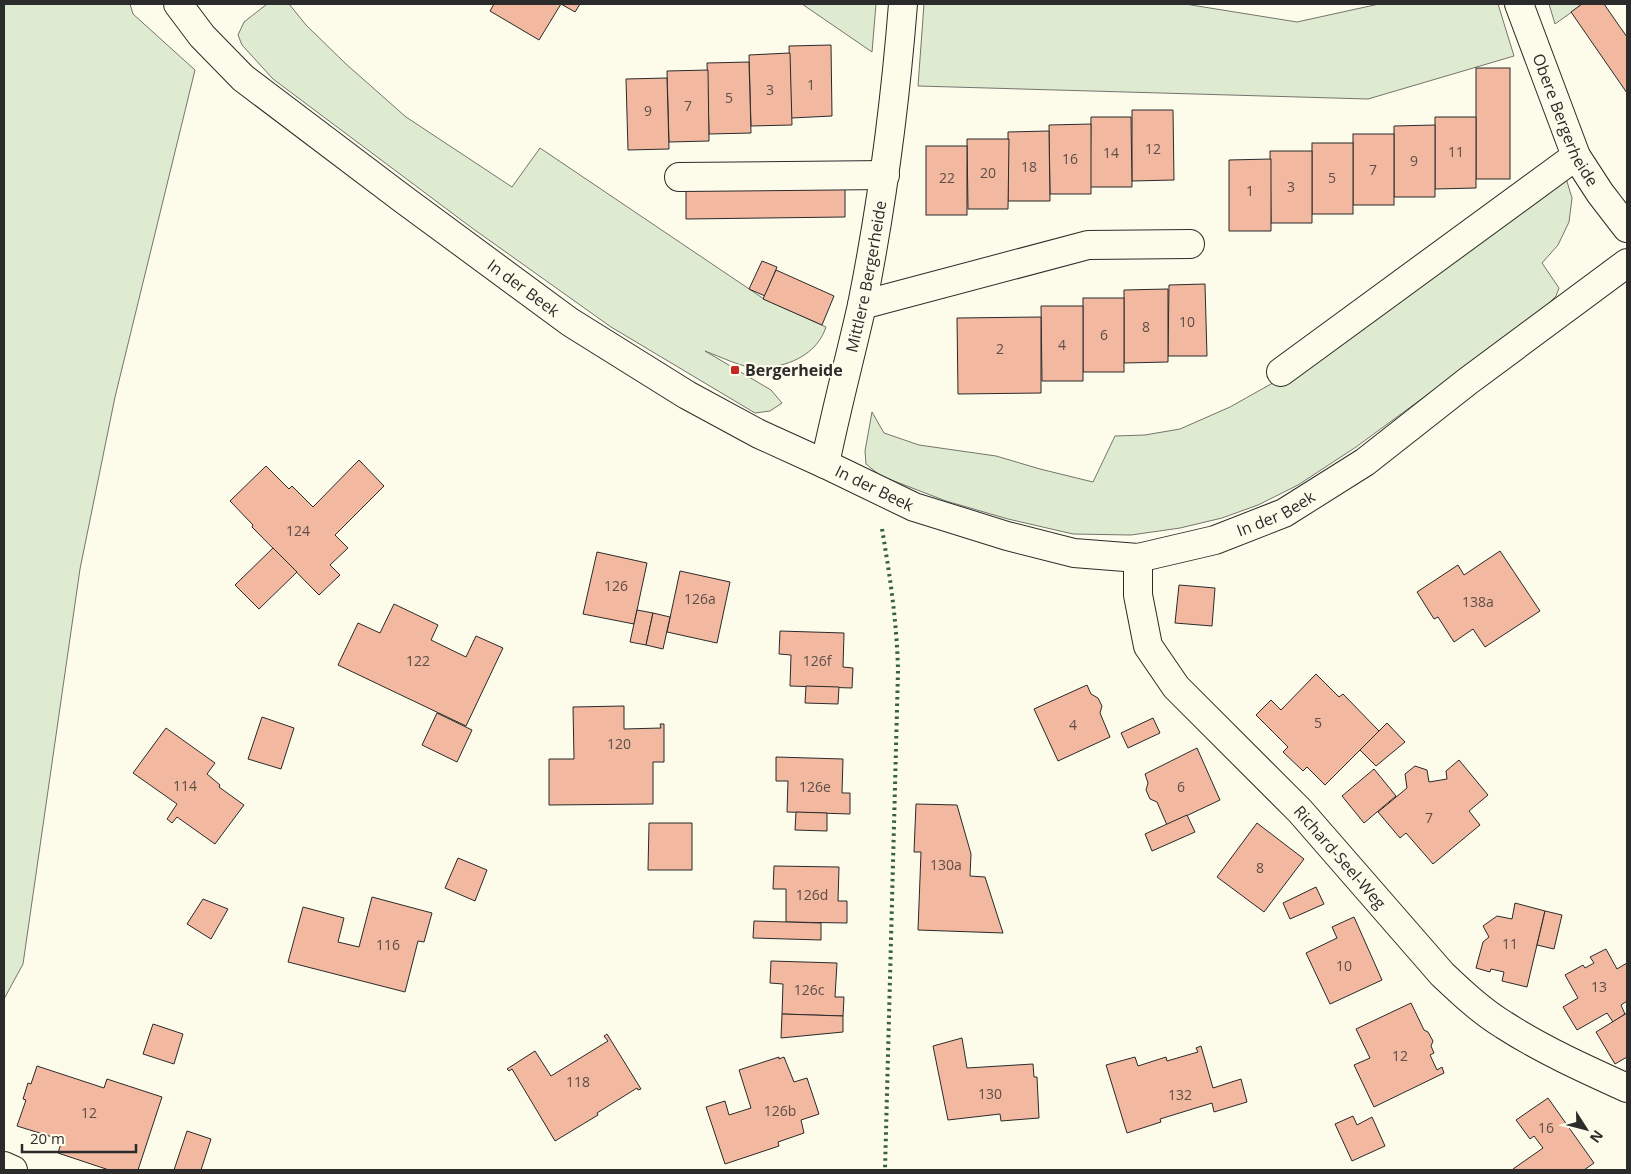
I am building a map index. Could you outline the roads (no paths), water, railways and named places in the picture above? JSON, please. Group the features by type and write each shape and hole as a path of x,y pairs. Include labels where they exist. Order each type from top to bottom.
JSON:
{"street":[{"name":"In der Beek","path":"178,4 202,36 243,78 570,322 687,395 759,434 914,507 1007,536 1074,552 1138,558 1215,540 1284,513 1365,462 1468,381 1627,263"},
{"name":"Mittlere Bergerheide","path":"825,464 862,305 885,175 903,4"},
{"name":"Obere Bergerheide","path":"1520,4 1576,156 1600,193 1627,228"},
{"path":"1281,372 1576,156"},
{"name":"Mittlere Bergerheide","path":"679,177 885,175"},
{"path":"862,305 1088,245 1190,244"},
{"name":"Richard-Seel-Weg","path":"1138,558 1138,595 1148,646 1176,687 1300,811 1442,974 1462,994 1503,1025 1566,1060 1627,1088"},
{"path":"4,1166 13,1170"}],"place":[{"name":"Bergerheide","path":"735,370"}]}
